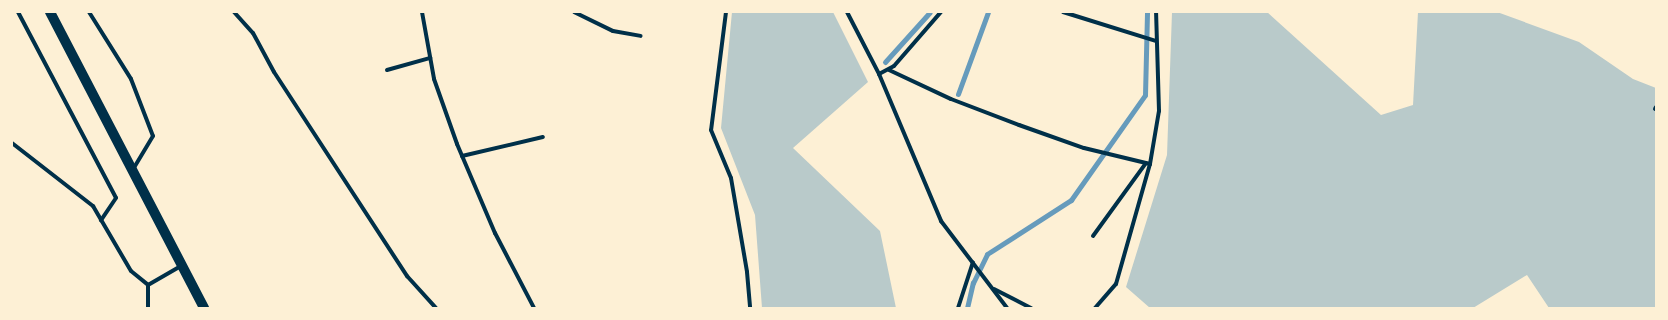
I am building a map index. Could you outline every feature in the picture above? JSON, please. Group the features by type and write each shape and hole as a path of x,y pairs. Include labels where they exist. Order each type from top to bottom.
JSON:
{"main road":[{"path":"50,12 183,264 204,308"}],"street":[{"path":"18,12 116,198 101,220"},
{"path":"89,12 131,79 153,136 133,169"},
{"path":"234,12 253,33 274,72 408,276 436,308"},
{"path":"422,12 430,58 462,156 495,233 534,308"},
{"path":"574,12 613,31 641,36"},
{"path":"726,12 711,130 731,178 747,272 750,308"},
{"path":"847,12 879,74 941,221 1007,308"},
{"path":"879,74 889,70 941,12"},
{"path":"1063,12 1156,41"},
{"path":"1095,308 1116,284 1148,163 1159,111 1156,12"},
{"path":"387,70 430,58"},
{"path":"889,70 950,99 1093,150 1148,163"},
{"path":"462,156 543,137"},
{"path":"12,143 93,206 131,271 148,286 148,308"},
{"path":"1093,236 1148,163"},
{"path":"958,308 974,263"},
{"path":"148,286 183,264"},
{"path":"993,288 1031,308"}],"shaded area":[{"path":"732,12 833,12 868,82 793,148 880,231 896,308 762,308 755,215 721,128"},
{"path":"1172,12 1267,12 1381,115 1413,105 1418,12 1497,12 1579,42 1633,79 1656,88 1656,308 1549,308 1527,275 1473,308 1150,308 1126,287 1167,155"}],"waterway":[{"path":"885,62 930,12"},
{"path":"958,94 988,12"},
{"path":"967,308 973,283 987,254 1071,200 1145,95 1147,12"}]}
